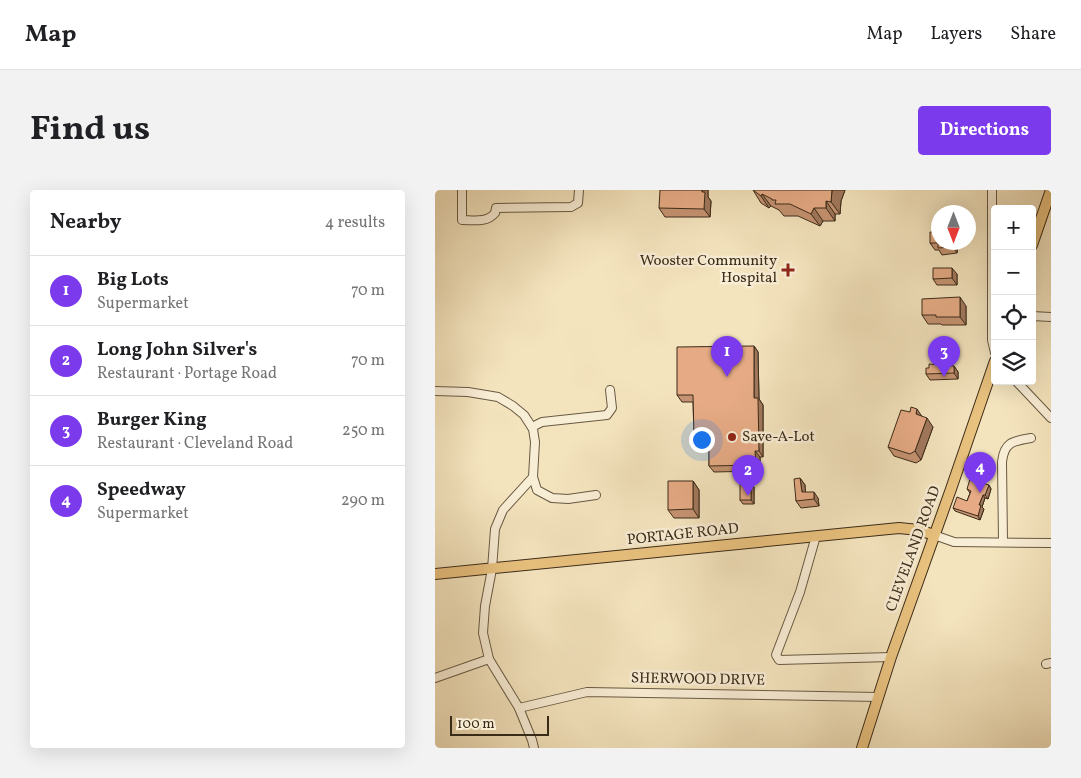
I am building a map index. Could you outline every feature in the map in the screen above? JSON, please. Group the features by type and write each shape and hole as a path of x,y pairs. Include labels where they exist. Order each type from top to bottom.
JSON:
{"main road":[{"path":"1036,233 1051,190"},
{"name":"CLEVELAND ROAD","path":"862,748 891,657 991,373"},
{"name":"PORTAGE ROAD","path":"435,574 899,528 919,530 934,535"}],"street":[{"path":"462,190 462,220 489,219 495,213 496,208 571,207 578,203 579,190"},
{"path":"992,190 992,340"},
{"path":"1036,316 1051,316"},
{"path":"1020,385 1050,415"},
{"path":"532,427 542,422 607,415 612,408 610,390"},
{"path":"435,391 468,392 498,397 513,406 532,427 535,442 533,477 537,490 552,498 568,500 596,494"},
{"path":"1003,542 1002,462 1004,448 1012,442 1031,438"},
{"path":"533,477 503,510 498,520 495,529 492,569 483,623 489,659 519,708 533,740 534,748"},
{"path":"934,535 954,542 1051,543"},
{"path":"816,536 799,592 776,655 779,660 891,657"},
{"path":"435,678 489,659"},
{"name":"SHERWOOD DRIVE","path":"519,708 587,692 879,697"}],"building":[{"path":"660,190 702,190 702,192 705,192 704,209 659,208"},
{"path":"753,190 832,190 831,202 826,201 826,208 814,208 811,214 790,204 775,204 776,200 772,200 762,194 761,196"},
{"path":"933,268 952,268 952,278 933,279"},
{"path":"960,297 960,317 922,315 922,299"},
{"path":"754,346 754,398 758,398 759,451 755,451 756,465 709,466 709,437 694,437 693,395 677,395 677,347"},
{"path":"929,364 954,366 954,373 926,374 926,368 929,368"},
{"path":"911,407 917,409 916,414 927,418 915,451 910,454 888,447 901,410 910,412"},
{"path":"800,478 802,492 814,492 814,499 796,501 794,479"},
{"path":"970,479 989,485 979,505 981,505 978,516 953,508 957,497 967,501 971,491 967,489"},
{"path":"668,481 693,481 693,509 668,510"},
{"path":"740,483 751,483 751,500 740,500"}],"place":[{"name":"Wooster Community Hospital","path":"788,270"},
{"name":"Big Lots","path":"727,377"},
{"name":"Burger King","path":"944,377"},
{"name":"Save-A-Lot","path":"732,437"},
{"name":"Speedway","path":"980,493"},
{"name":"Long John Silver's","path":"748,496"}]}
